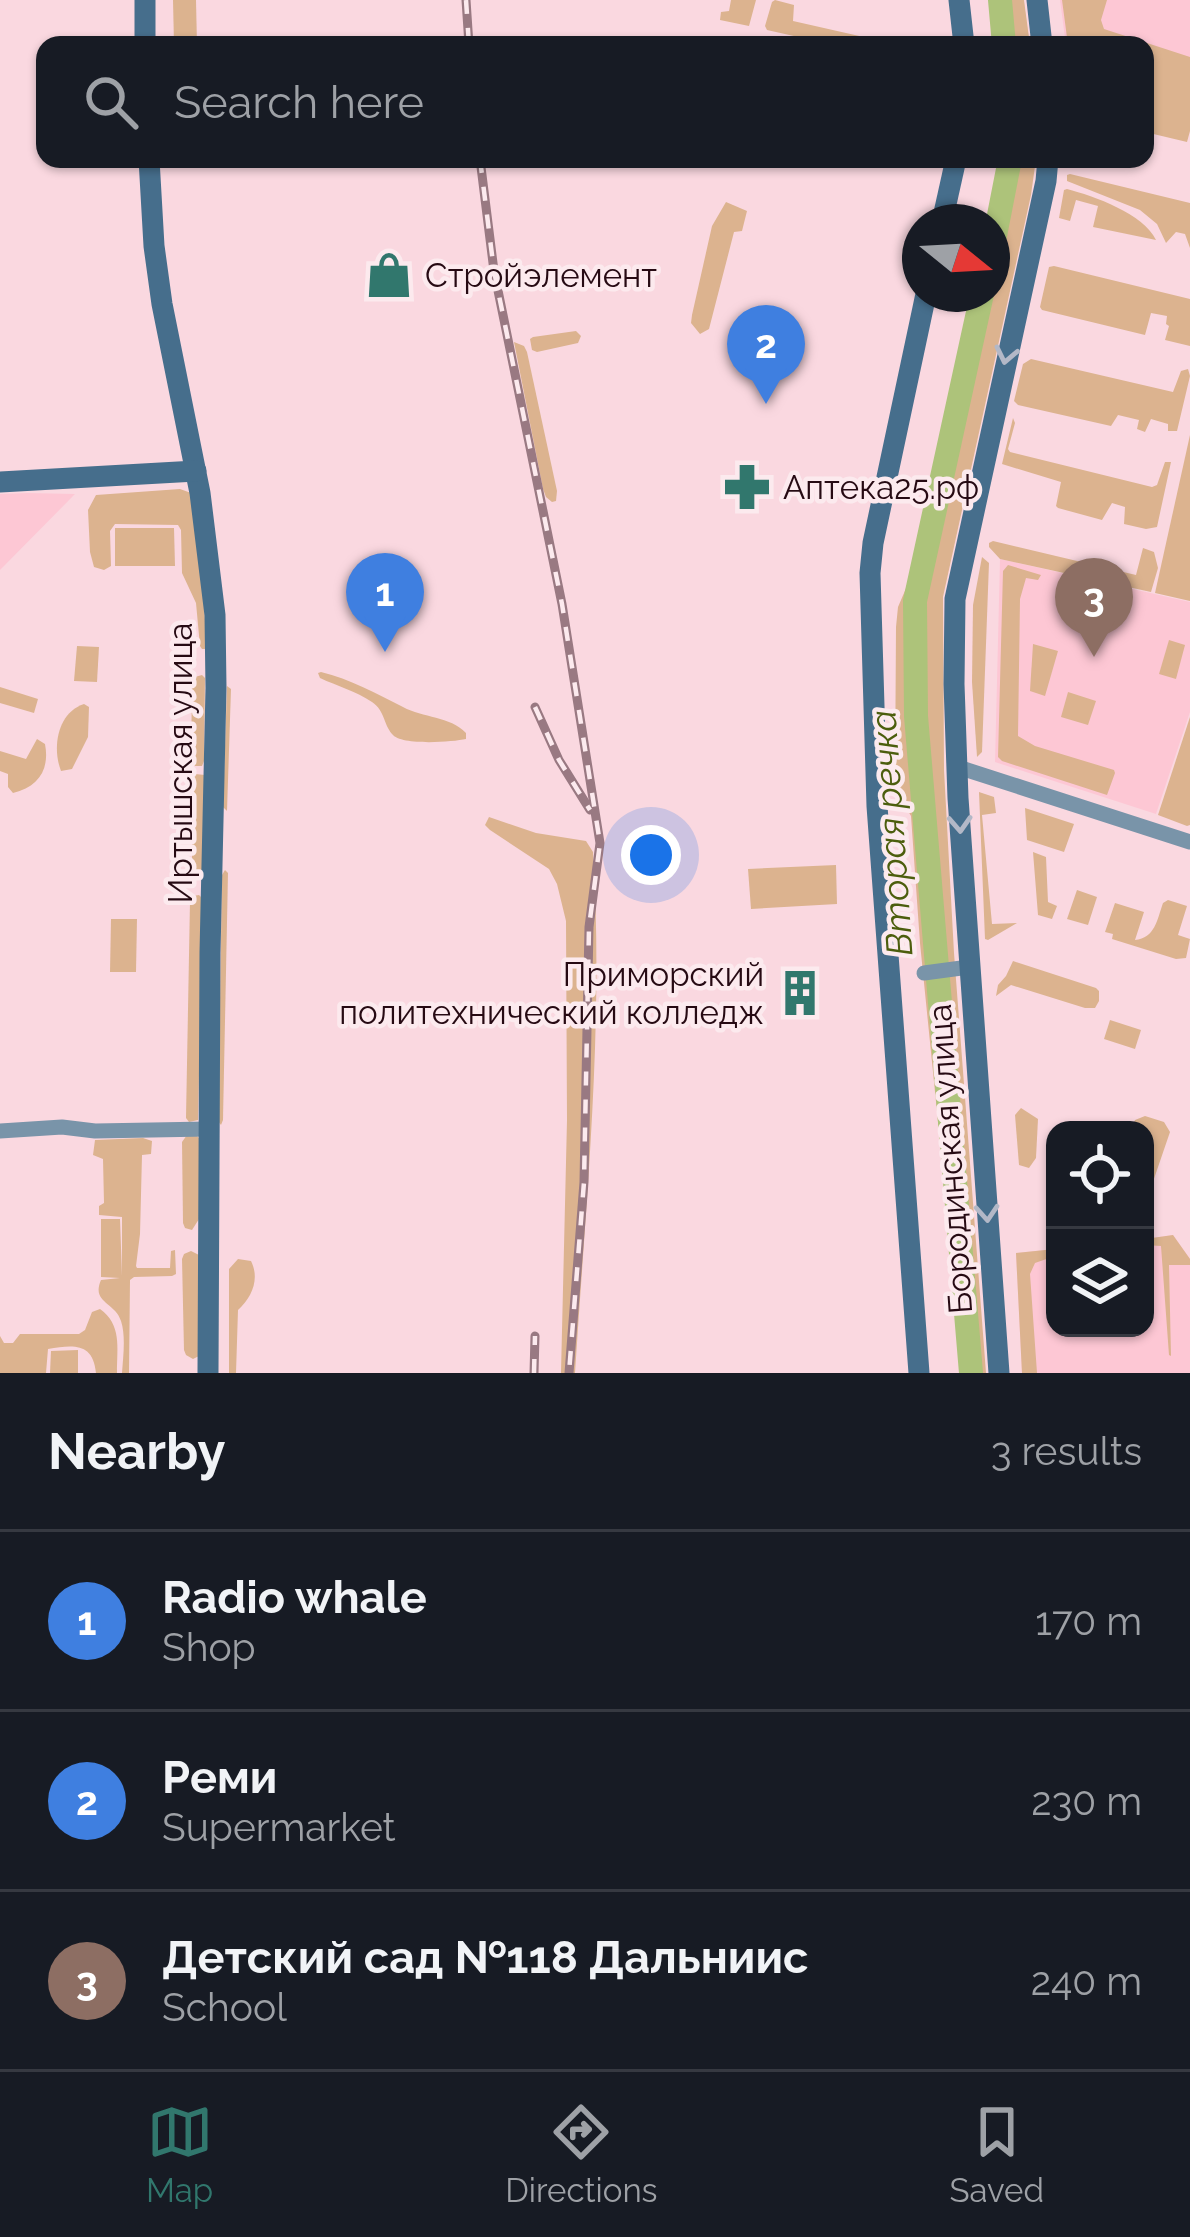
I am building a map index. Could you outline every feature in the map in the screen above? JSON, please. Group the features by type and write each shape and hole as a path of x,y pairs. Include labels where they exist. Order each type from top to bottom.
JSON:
{"main road":[{"path":"145,0 145,36"},
{"path":"959,0 963,36"},
{"path":"1037,0 1041,36"},
{"name":"Иртышская улица","path":"149,168 162,304 196,471 212,581 216,650 208,1373"},
{"path":"946,204 954,168"},
{"name":"Бородинская улица","path":"999,1373 969,968 954,684 955,599 1047,168"},
{"name":"Бородинская улица","path":"919,1373 877,806 870,573 922,312"},
{"path":"0,482 196,471"}],"street":[{"path":"958,767 1190,842"},
{"path":"924,973 969,968"},
{"path":"0,1131 208,1129"}],"shaded area":[{"path":"173,0 196,0 197,36 174,36"},
{"path":"731,0 756,0 749,26 720,20"},
{"path":"992,0 1024,0 1029,36 996,36"},
{"path":"1060,0 1190,0 1190,85 1154,53 1154,36 1065,36"},
{"path":"1062,0 1107,0 1101,20 1104,29 1126,36 1067,36"},
{"path":"772,2 794,5 793,21 859,36 794,36 767,30"},
{"path":"1154,45 1190,57 1187,142 1154,134"},
{"path":"998,168 1035,168 1010,291 1010,204 992,204"},
{"path":"1070,174 1190,203 1190,248 1185,234 1176,232 1166,243 1157,224 1140,210 1067,181"},
{"path":"1067,189 1130,214 1156,240 1093,227 1098,206 1076,200 1070,221 1059,218"},
{"path":"726,202 747,211 742,231 734,232 709,329 700,334 691,323 692,315 712,226"},
{"path":"1049,267 1190,299 1190,346 1165,340 1167,316 1151,313 1145,335 1042,310"},
{"path":"968,312 1005,312 943,597 944,770 954,953 986,1373 960,1373 911,816 895,783 896,627"},
{"path":"576,331 581,336 578,343 532,350 533,337"},
{"path":"514,342 527,352 556,501 546,497 543,489"},
{"path":"1031,359 1173,392 1181,371 1188,369 1177,431 1168,431 1168,424 1151,419 1145,432 1137,429 1139,420 1118,415 1111,426 1018,405 1014,401 1023,364"},
{"path":"1013,418 1010,452 1152,487 1165,462 1171,462 1157,527 1124,524 1125,507 1112,503 1102,520 1058,508 1061,482 1002,464"},
{"path":"1190,435 1190,601 1155,593"},
{"path":"180,489 197,501 207,649 200,646 196,603 182,573 178,525 115,524 110,531 111,566 104,570 94,567 90,552 88,510 96,495"},
{"path":"0,494 75,494 0,570"},
{"path":"115,528 174,528 175,566 115,566"},
{"path":"993,541 1136,575 1143,548 1154,552 1158,568 1151,592 1000,559 989,547"},
{"path":"982,557 989,563 982,752 977,757 973,605"},
{"path":"1000,559 1190,602 1190,712 1156,814 995,762"},
{"path":"1008,565 1041,575 1038,580 1026,578 1020,599 1018,736 1035,746 1114,770 1107,795 998,757 1003,571"},
{"path":"1169,640 1185,645 1176,679 1159,674"},
{"path":"1033,644 1058,651 1045,696 1030,691"},
{"path":"77,646 99,647 97,682 74,681"},
{"path":"321,672 411,711 452,723 466,733 466,739 397,738 376,706 320,678"},
{"path":"202,675 204,761 195,766 191,762 192,682"},
{"path":"227,686 231,689 227,811 223,807"},
{"path":"0,687 38,699 34,713 0,703"},
{"path":"1068,692 1096,701 1088,725 1061,717"},
{"path":"84,704 89,707 88,737 72,769 61,771 57,752 62,723"},
{"path":"1190,717 1190,825 1187,826 1158,815"},
{"path":"37,739 45,744 44,769 35,782 13,793 8,774 0,771 0,751 26,759"},
{"path":"195,774 205,775 203,880 192,876"},
{"path":"979,792 994,797 996,813 982,815 992,924 1017,923 988,940 985,939"},
{"path":"1025,808 1074,824 1064,852 1027,840"},
{"path":"489,817 536,833 586,841 593,852 595,1047 575,1373 561,1373 566,921 549,869 490,830 485,825"},
{"path":"1033,852 1046,857 1048,902 1057,906 1052,919 1038,915"},
{"path":"836,865 837,904 751,909 748,869"},
{"path":"225,870 228,873 221,1125 218,1121"},
{"path":"1077,890 1097,897 1088,925 1067,919"},
{"path":"199,895 203,899 198,1120 189,1122 190,901"},
{"path":"1168,900 1187,906 1178,935 1190,939 1186,958 1112,939 1113,934 1105,932 1115,903 1144,912 1135,940 1142,939 1151,932"},
{"path":"111,919 137,919 136,972 110,972"},
{"path":"1013,961 1096,988 1099,1001 1095,1008 1085,1008 1011,985 996,996"},
{"path":"1110,1020 1141,1030 1135,1049 1104,1039"},
{"path":"1021,1108 1038,1119 1036,1158 1029,1168 1019,1165 1015,1115"},
{"path":"1145,1116 1164,1122 1170,1132 1154,1179 1154,1121 1135,1120"},
{"path":"187,1135 199,1138 199,1219 192,1230 183,1223 182,1142"},
{"path":"95,1140 152,1141 151,1154 142,1155 136,1266 170,1268 175,1250 176,1274 130,1280 129,1373 122,1373 121,1321 101,1298 99,1288 101,1280 120,1278 101,1277 101,1219 120,1219 122,1276 122,1217 99,1215 104,1203 103,1159 93,1155"},
{"path":"1173,1235 1190,1259 1190,1373 1022,1373 1016,1253 1046,1250 1046,1337 1154,1337 1154,1238"},
{"path":"1173,1235 1190,1259 1190,1265 1169,1265 1171,1356 1161,1246 1154,1246 1154,1238"},
{"path":"1046,1250 1046,1259 1035,1263 1030,1274 1037,1373 1022,1373 1016,1253"},
{"path":"191,1251 199,1255 199,1356 193,1359 184,1350 182,1259"},
{"path":"238,1259 251,1261 255,1281 238,1310 236,1373 229,1373 229,1269"},
{"path":"100,1309 115,1329 117,1373 96,1373 91,1356 73,1347 48,1349 46,1373 0,1373 0,1336 4,1343 13,1343 20,1334 79,1334 92,1312"},
{"path":"78,1350 78,1373 50,1373 51,1351"}],"waterway":[{"name":"Вторая речка","path":"1000,0 1003,36"},
{"name":"Вторая речка","path":"1001,204 1008,168"},
{"name":"Вторая речка","path":"971,1373 916,716 915,601 978,312"}],"railway":[{"path":"466,0 468,36"},
{"path":"481,168 494,271 562,604 600,843 589,927 584,1182 569,1373"},
{"path":"535,707 559,760 590,810"},
{"path":"534,1373 535,1336"}],"place":[{"name":"Стройэлемент","path":"389,275"},
{"name":"Реми","path":"766,404"},
{"name":"Аптека25.рф","path":"747,487"},
{"name":"Radio whale","path":"385,652"},
{"name":"Детский сад №118 Дальниис","path":"1094,657"},
{"name":"Приморский политехнический колледж","path":"800,993"}]}
